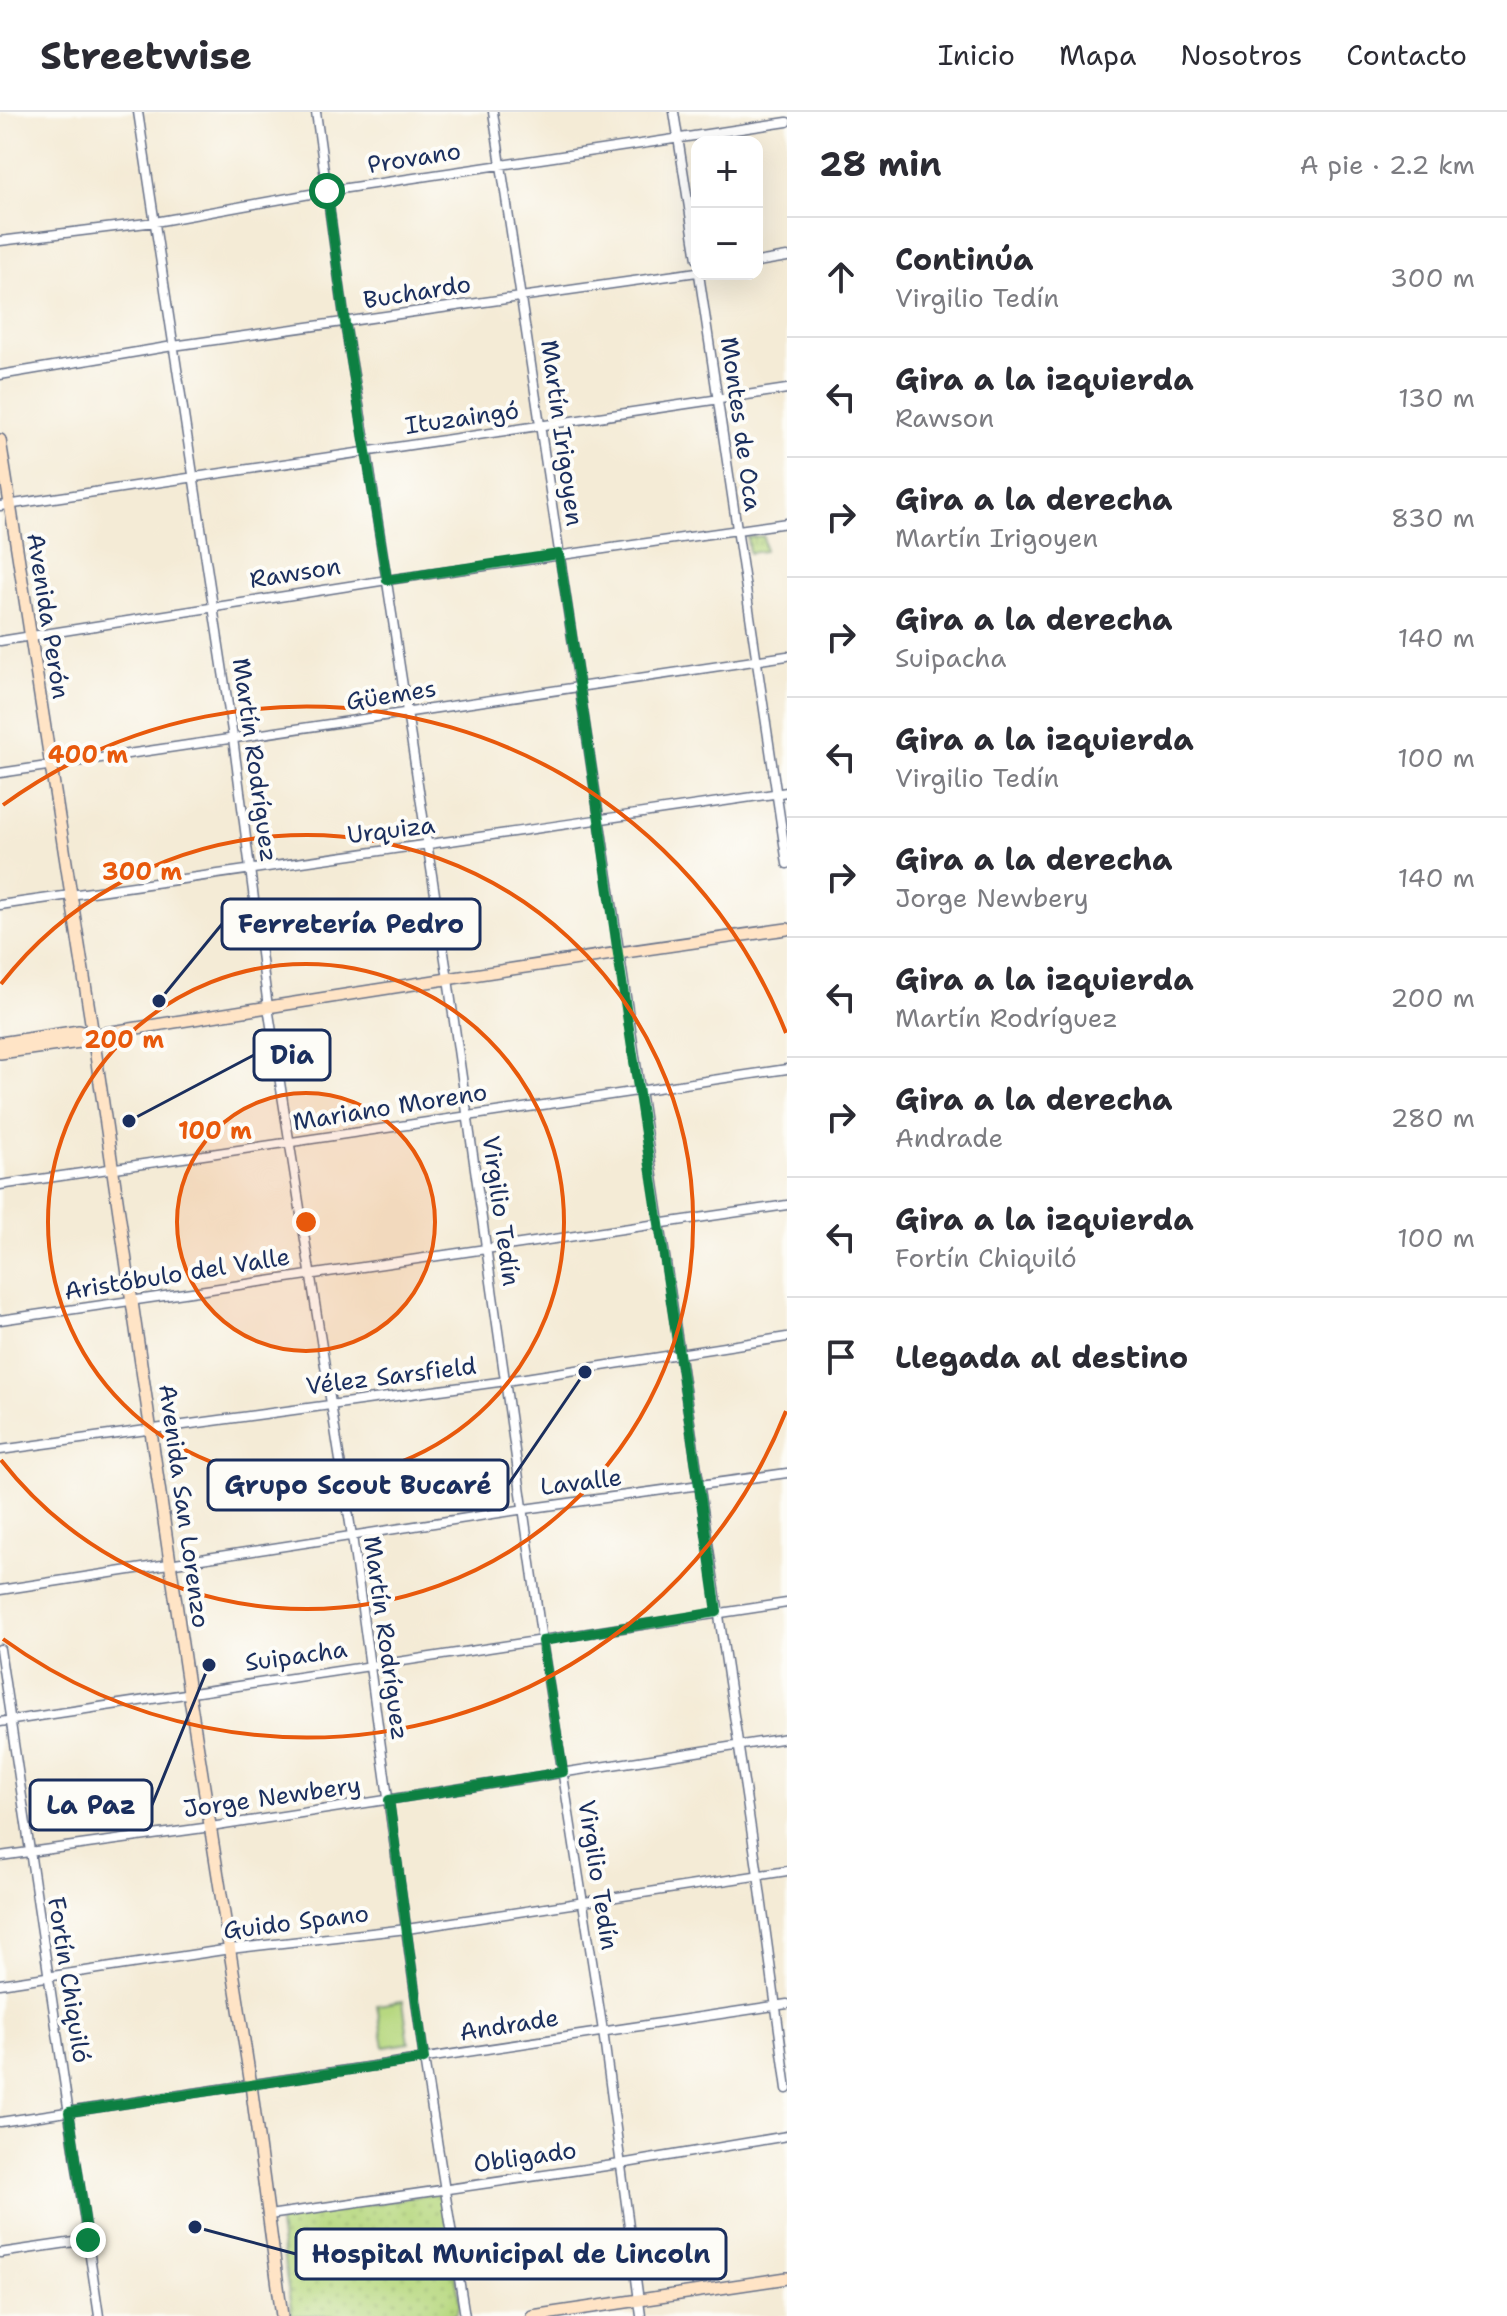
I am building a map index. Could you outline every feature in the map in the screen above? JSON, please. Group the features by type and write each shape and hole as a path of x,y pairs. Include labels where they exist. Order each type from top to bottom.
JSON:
{"main road":[{"name":"Avenida Perón","path":"0,440 5,505 93,1035"},
{"path":"0,1053 80,1042 93,1035 268,1007 787,929"},
{"path":"0,1043 79,1031 93,1035"},
{"name":"Avenida San Lorenzo","path":"93,1035 189,1692 251,2085 282,2316"},
{"path":"532,2316 787,2278"}],"street":[{"name":"Martín Rodríguez","path":"138,112 233,738 268,1007 352,1536 424,2059 465,2316"},
{"name":"Virgilio Tedín","path":"316,112 345,323 448,979 542,1641 603,2031 641,2316"},
{"name":"Martín Irigoyen","path":"493,112 661,1221 787,2089"},
{"path":"674,112 691,223"},
{"name":"Provano","path":"0,241 155,222 327,191 787,122"},
{"path":"763,261 787,257"},
{"name":"Buchardo","path":"0,375 173,346 691,274"},
{"name":"Montes de Oca","path":"699,280 787,864"},
{"name":"Ituzaingó","path":"5,505 787,389"},
{"name":"Rawson","path":"0,641 212,606 787,523"},
{"name":"Güemes","path":"0,773 787,656"},
{"name":"Urquiza","path":"0,905 787,792"},
{"name":"Mariano Moreno","path":"0,1185 787,1069"},
{"name":"Aristóbulo del Valle","path":"0,1320 787,1205"},
{"name":"Vélez Sarsfield","path":"0,1450 506,1381 787,1337"},
{"name":"Lavalle","path":"0,1590 525,1509 787,1473"},
{"name":"Suipacha","path":"5,1721 787,1603"},
{"name":"Fortín Chiquiló","path":"0,1649 5,1721 29,1852 99,2316"},
{"name":"Jorge Newbery","path":"0,1856 211,1827 787,1738"},
{"name":"Guido Spano","path":"0,1984 230,1949 407,1929 787,1871"},
{"name":"Andrade","path":"0,2122 787,2004"},
{"name":"Obligado","path":"269,2215 620,2164 787,2136"},
{"path":"0,2253 88,2240"}],"green space":[{"path":"763,536 765,551 749,553 747,537"},
{"path":"403,2001 409,2043 384,2047 377,2005"},
{"path":"437,2193 443,2197 460,2304 457,2313 452,2316 292,2316 279,2225 281,2218"}],"place":[{"name":"Ferretería Pedro","path":"159,1001"},
{"name":"Dia","path":"129,1121"},
{"name":"Grupo Scout Bucaré","path":"585,1372"},
{"name":"La Paz","path":"209,1665"},
{"name":"Hospital Municipal de Lincoln","path":"195,2227"}],"route":[{"path":"88,2240 69,2112 424,2059 389,1800 563,1772 542,1641 717,1612 581,685 559,554 387,580 327,191"}]}
